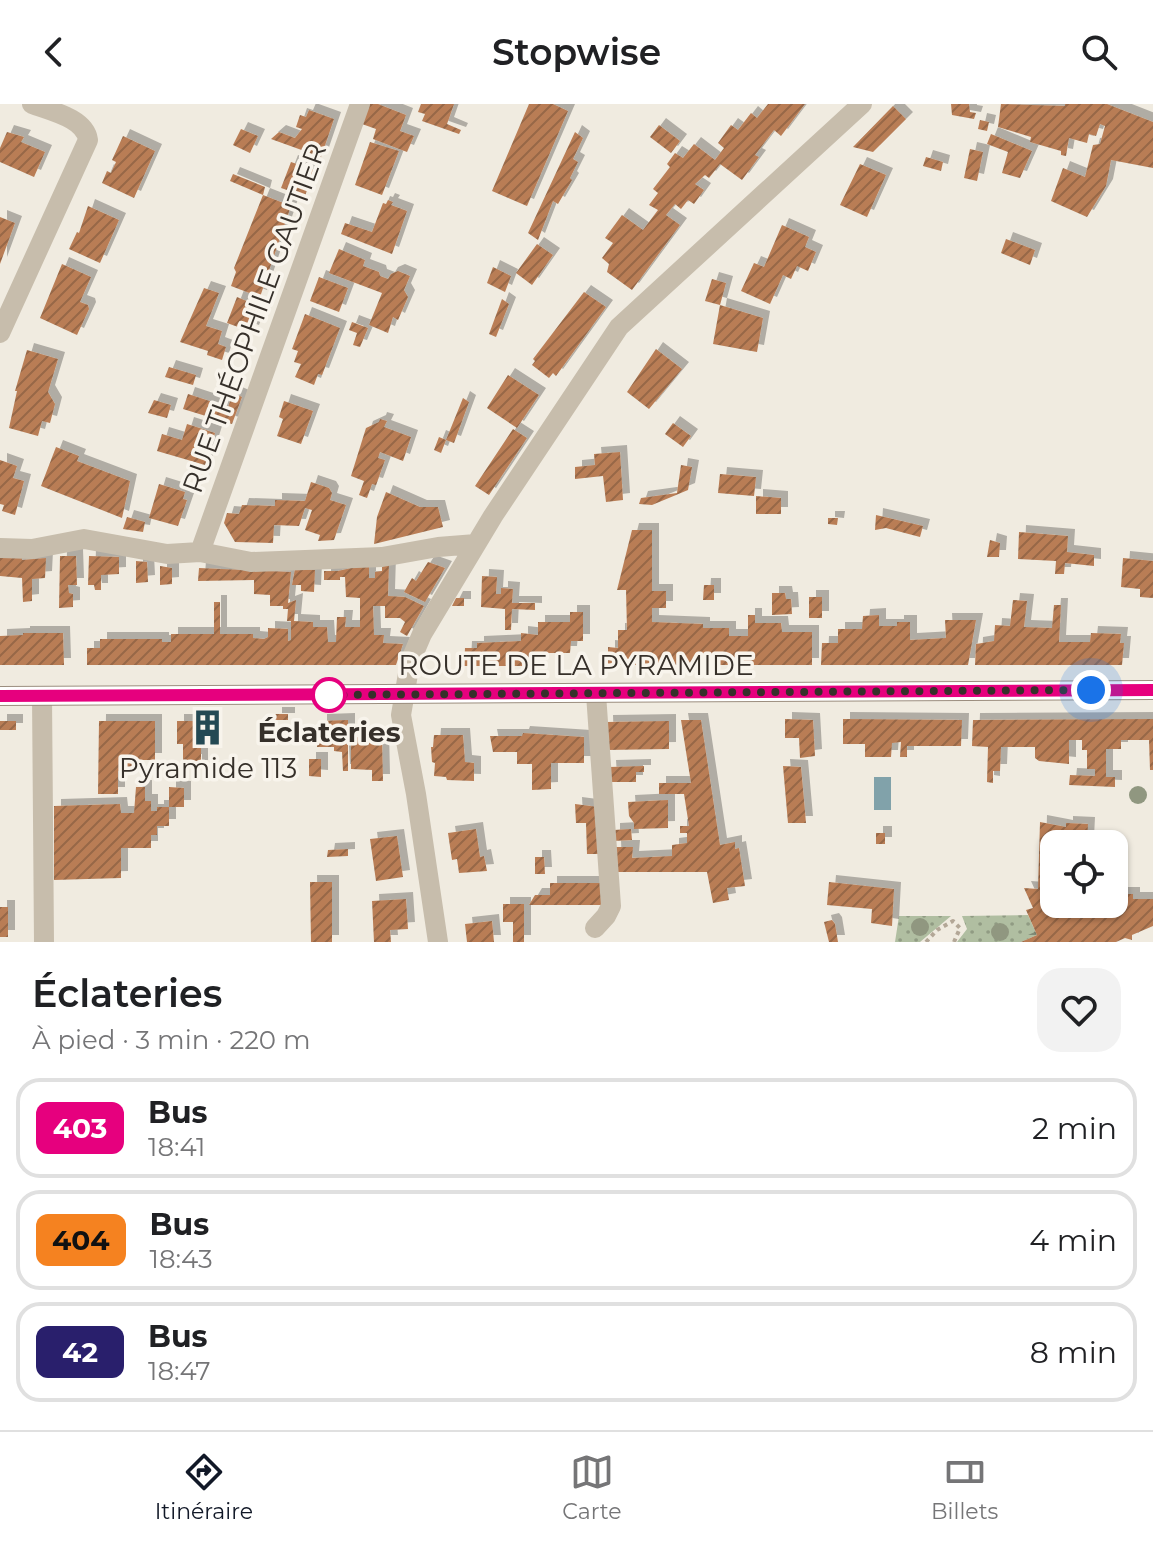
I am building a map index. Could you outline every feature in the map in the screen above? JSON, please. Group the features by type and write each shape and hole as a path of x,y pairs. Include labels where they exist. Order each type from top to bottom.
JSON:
{"main road":[{"name":"ROUTE DE LA PYRAMIDE","path":"0,696 1153,690"}],"street":[{"path":"1,328 88,140 85,128 66,110 32,104"},
{"name":"RUE THÉOPHILE GAUTIER","path":"200,552 360,104"},
{"path":"438,942 401,715 413,652 476,544 619,327 862,104"},
{"path":"0,548 32,549 84,539 167,554 200,552 251,562 382,557 476,544"},
{"path":"595,928 611,906 596,694"},
{"path":"42,696 44,942"}],"path":[{"path":"926,942 937,930 953,921 960,928 954,942"}],"green space":[{"path":"1028,915 1037,935 1021,942 957,942 967,929 962,916"},
{"path":"899,916 951,916 920,942 895,942"}],"water":[{"path":"874,777 891,777 891,810 874,810"}],"building":[{"path":"368,104 378,104 406,115 400,131 414,136 407,152 373,139 376,129 362,124"},
{"path":"421,104 454,104 447,124 461,130 459,134 422,121 425,114 418,112"},
{"path":"529,104 553,104 568,111 527,206 492,191"},
{"path":"768,104 805,104 781,136 774,130 755,155 759,157 742,180 720,164 709,178 705,175 695,184 704,190 694,204 688,200 681,209 675,204 666,215 680,225 632,290 607,272 609,264 602,258 613,243 605,238 622,215 643,230 658,210 649,205 658,193 653,189 670,167 667,164 675,153 683,158 694,144 715,160 724,148 718,143 731,125 738,130 751,113 757,118"},
{"path":"951,104 969,104 970,112 976,113 974,119 952,115"},
{"path":"1001,104 1107,104 1153,122 1153,168 1111,160 1106,186 1087,217 1051,201 1063,168 1085,177 1093,145 1100,144 1105,126 1100,124 1096,136 1089,134 1087,143 1069,138 1066,156 1061,155 1061,151 1030,142 1031,137 998,127"},
{"path":"893,106 906,119 873,152 853,147"},
{"path":"309,110 334,119 321,157 271,139 279,132 295,138 302,129 296,127 300,115 306,117"},
{"path":"980,120 989,122 987,131 978,129"},
{"path":"659,125 680,141 671,153 650,137"},
{"path":"241,129 258,136 250,153 233,145"},
{"path":"7,132 24,137 21,142 45,152 34,177 0,162 0,148"},
{"path":"575,132 583,138 573,159 578,162 570,178 572,180 558,204 553,201 538,240 528,233"},
{"path":"991,134 1032,151 1020,178 1002,173 1008,152 987,144"},
{"path":"123,136 155,151 134,198 102,183 107,171 111,173 116,162 112,160"},
{"path":"370,142 399,151 382,195 355,185"},
{"path":"970,149 983,152 977,181 964,178"},
{"path":"926,157 943,162 941,171 923,166"},
{"path":"291,162 314,170 305,196 281,188"},
{"path":"860,164 886,175 867,217 840,205"},
{"path":"233,174 265,187 263,195 230,181"},
{"path":"263,195 291,206 260,297 231,286 236,272 234,268"},
{"path":"388,200 393,202 391,205 407,211 392,254 341,234 345,223 372,232 383,203 386,204"},
{"path":"88,206 119,220 100,263 69,249 79,233"},
{"path":"0,217 15,223 0,264"},
{"path":"782,225 809,237 805,247 816,252 808,271 797,266 791,279 783,275 770,304 741,291 754,263 764,267"},
{"path":"1006,239 1035,250 1030,265 1001,253"},
{"path":"537,244 553,255 532,285 516,273"},
{"path":"339,249 365,260 363,266 379,272 380,276 388,279 398,271 410,276 404,290 408,297 398,320 393,317 388,333 369,325 382,293 329,273"},
{"path":"62,264 91,277 80,302 88,305 89,309 77,335 40,318"},
{"path":"493,267 511,276 505,292 487,283"},
{"path":"319,277 348,288 339,312 310,301"},
{"path":"712,279 726,283 720,305 705,301"},
{"path":"204,288 219,293 206,326 222,331 218,344 226,347 222,360 207,355 208,351 180,342"},
{"path":"584,292 606,307 556,376 553,373 549,378 532,365 533,359"},
{"path":"237,297 261,307 252,332 227,323"},
{"path":"502,299 509,304 496,337 489,334"},
{"path":"720,305 763,318 757,352 713,344"},
{"path":"305,314 340,328 322,375 318,374 314,385 295,377 301,364 294,362 298,351 292,349"},
{"path":"352,322 368,328 360,347 353,345 357,333 349,330"},
{"path":"656,349 682,369 649,409 627,392"},
{"path":"27,350 58,359 48,392 55,404 50,423 42,421 38,436 9,428 15,391"},
{"path":"169,367 196,375 193,385 165,377"},
{"path":"508,375 539,395 517,428 487,408"},
{"path":"233,393 242,397 232,424 183,409 188,394 228,407"},
{"path":"463,398 469,402 454,443 446,440"},
{"path":"154,400 171,405 167,418 148,413"},
{"path":"284,401 313,411 301,444 277,436 283,419 279,417"},
{"path":"380,419 387,421 384,427 411,437 403,461 380,452 378,458 385,460 376,485 372,484 367,498 359,495 364,481 351,476 366,428"},
{"path":"673,423 691,436 683,447 665,434"},
{"path":"187,424 215,433 205,465 157,451 162,434 182,440"},
{"path":"513,429 527,438 489,495 475,486"},
{"path":"439,437 446,440 441,453 434,450"},
{"path":"56,447 79,456 77,461 130,481 122,518 41,486"},
{"path":"620,452 623,500 606,502 603,476 575,479 575,467 595,465 594,454"},
{"path":"0,460 17,466 13,478 24,481 15,515 2,511 4,505 0,504"},
{"path":"681,465 692,467 688,490 652,505 639,504 641,498 677,493"},
{"path":"720,474 756,477 754,496 718,493"},
{"path":"311,482 329,488 332,493 330,500 346,505 334,540 318,541 320,535 305,530 312,510 305,508 299,526 274,525 273,543 235,542 224,523 227,513 239,514 242,505 275,506 275,500 305,501"},
{"path":"159,484 185,492 183,499 187,500 178,526 149,518"},
{"path":"386,492 420,507 438,507 443,527 374,544 377,517"},
{"path":"756,496 781,498 781,514 756,514"},
{"path":"876,515 923,526 920,537 886,528 875,530"},
{"path":"127,517 145,522 143,532 123,529"},
{"path":"828,518 838,518 837,525 828,524"},
{"path":"632,530 652,530 652,591 666,591 666,608 652,608 652,622 703,624 703,628 729,628 729,636 748,636 748,615 755,615 755,623 781,623 782,632 812,632 812,665 608,665 608,647 618,648 618,630 627,630 626,590 617,590"},
{"path":"1019,532 1068,536 1067,552 1094,555 1094,566 1065,563 1064,574 1055,574 1056,561 1018,559"},
{"path":"990,540 1000,543 999,557 987,557"},
{"path":"0,556 22,556 22,560 46,558 45,578 32,579 32,601 23,602 22,578 0,576"},
{"path":"60,556 76,556 77,585 68,585 69,593 73,594 73,607 59,608"},
{"path":"89,556 119,557 119,574 101,575 101,590 88,585"},
{"path":"1123,558 1153,561 1153,598 1140,597 1140,589 1121,587"},
{"path":"136,561 147,562 148,582 136,583"},
{"path":"428,562 445,568 425,602 404,592 412,578 416,581"},
{"path":"389,563 388,596 405,597 424,606 407,636 400,632 405,622 400,618 385,618 385,606 373,606 374,635 384,635 383,643 403,644 396,665 87,665 87,648 100,648 100,639 162,639 162,642 171,642 171,634 214,634 214,602 220,602 220,634 253,634 253,638 264,639 268,637 268,628 288,629 288,641 291,640 288,609 270,606 270,595 254,594 254,580 198,581 199,568 291,572 288,603 296,600 294,621 313,622 313,627 327,627 328,642 336,642 337,617 346,617 345,627 360,627 360,598 346,597 345,577 324,580 324,571 369,564 369,578 375,578 375,572 382,571 382,564"},
{"path":"160,566 172,568 172,584 160,585"},
{"path":"295,569 315,570 314,592 301,591 301,585 292,585"},
{"path":"482,576 497,577 496,594 501,594 501,588 513,589 512,603 535,603 535,610 512,609 511,630 505,630 505,609 481,607"},
{"path":"704,585 714,585 714,600 703,600"},
{"path":"772,593 785,593 786,599 791,599 792,614 772,615"},
{"path":"809,597 822,597 822,618 809,618"},
{"path":"456,598 464,598 464,606 452,606"},
{"path":"1013,600 1027,601 1024,627 1052,628 1054,605 1061,605 1059,642 1090,642 1091,633 1121,634 1120,643 1124,643 1122,665 975,665 976,644 994,641 995,625 1010,626"},
{"path":"570,612 583,612 583,641 571,641 570,653 535,653 535,666 464,666 465,648 477,648 477,643 521,641 521,633 538,635 538,622 570,622"},
{"path":"879,615 879,626 910,622 910,640 946,638 945,620 976,620 968,665 821,665 822,643 838,643 838,629 862,629 863,616"},
{"path":"63,633 64,665 0,665 0,636"},
{"path":"275,714 288,714 288,720 275,720"},
{"path":"785,719 813,720 815,756 800,758 799,738 785,738"},
{"path":"843,719 962,720 961,746 907,746 907,757 900,757 901,742 892,743 891,757 865,757 865,744 843,744"},
{"path":"1153,719 1153,770 1150,770 1149,740 1121,740 1121,749 1106,749 1106,777 1115,777 1115,787 1069,785 1070,775 1095,776 1095,769 1087,769 1087,750 1082,750 1082,740 1069,740 1069,764 1039,761 1035,758 1035,747 1001,747 1000,771 993,771 993,783 987,782 988,747 972,746 973,720"},
{"path":"348,720 348,771 343,771 342,752 334,751 334,747 317,747 317,742 320,742 320,721"},
{"path":"681,720 701,720 720,845 735,842 735,849 739,848 745,886 727,888 729,900 713,903 707,872 615,872 614,847 633,847 632,858 672,856 672,845 687,843 687,833 680,833 680,826 689,826 684,794 659,794 659,783 691,783"},
{"path":"0,721 16,721 16,730 0,730"},
{"path":"99,721 155,721 155,760 136,760 136,771 118,771 118,794 98,794"},
{"path":"177,721 215,721 215,735 201,735 201,767 195,767 195,761 183,762 183,744 177,744"},
{"path":"669,721 669,749 607,750 606,722"},
{"path":"523,733 584,737 584,763 551,763 551,789 532,790 532,764 517,764 517,752 493,752 490,736 522,736"},
{"path":"434,735 463,735 465,762 474,763 474,781 434,776 431,747"},
{"path":"351,737 382,738 383,781 372,781 372,770 351,769"},
{"path":"309,759 321,759 321,777 309,776"},
{"path":"644,766 644,772 636,772 636,782 610,782 609,767"},
{"path":"783,766 801,767 806,823 788,823"},
{"path":"136,787 145,787 145,801 151,801 151,811 157,811 157,807 169,807 169,826 157,826 157,835 151,835 151,848 121,848 121,878 54,880 54,806 120,804 121,813 134,813"},
{"path":"169,787 184,788 184,807 169,807"},
{"path":"668,800 668,828 634,829 628,802"},
{"path":"575,804 598,807 601,854 587,854 586,823 576,823"},
{"path":"1040,822 1066,827 1066,823 1088,824 1088,830 1040,830 1040,918 1128,918 1128,894 1133,894 1133,899 1153,899 1153,926 1132,935 1132,940 1125,938 1116,942 1021,942 1037,935 1026,910 1033,908 1024,888 1038,889"},
{"path":"476,829 480,857 484,856 487,871 459,873 457,859 452,860 448,833"},
{"path":"631,829 632,840 613,841 613,830"},
{"path":"876,833 885,833 885,844 876,844"},
{"path":"397,836 403,877 376,881 370,839"},
{"path":"348,849 348,856 327,857 328,850"},
{"path":"535,857 544,857 545,874 535,874"},
{"path":"310,882 332,882 332,942 311,942"},
{"path":"829,882 894,889 892,926 871,923 872,909 827,905"},
{"path":"550,883 603,883 604,905 529,905 535,895 550,895"},
{"path":"406,899 408,929 390,930 391,942 374,942 372,901"},
{"path":"503,904 524,904 524,942 513,942 513,922 503,922"},
{"path":"0,907 8,907 8,937 0,937"},
{"path":"832,920 838,942 829,942 824,922"},
{"path":"492,921 494,942 467,942 465,924"}],"bus line":[{"name":"403","path":"0,696 1153,690"}],"place":[{"name":"Éclateries","path":"329,695"},
{"name":"Pyramide 113","path":"208,728"}],"route":[{"path":"329,695 1091,690"}]}
